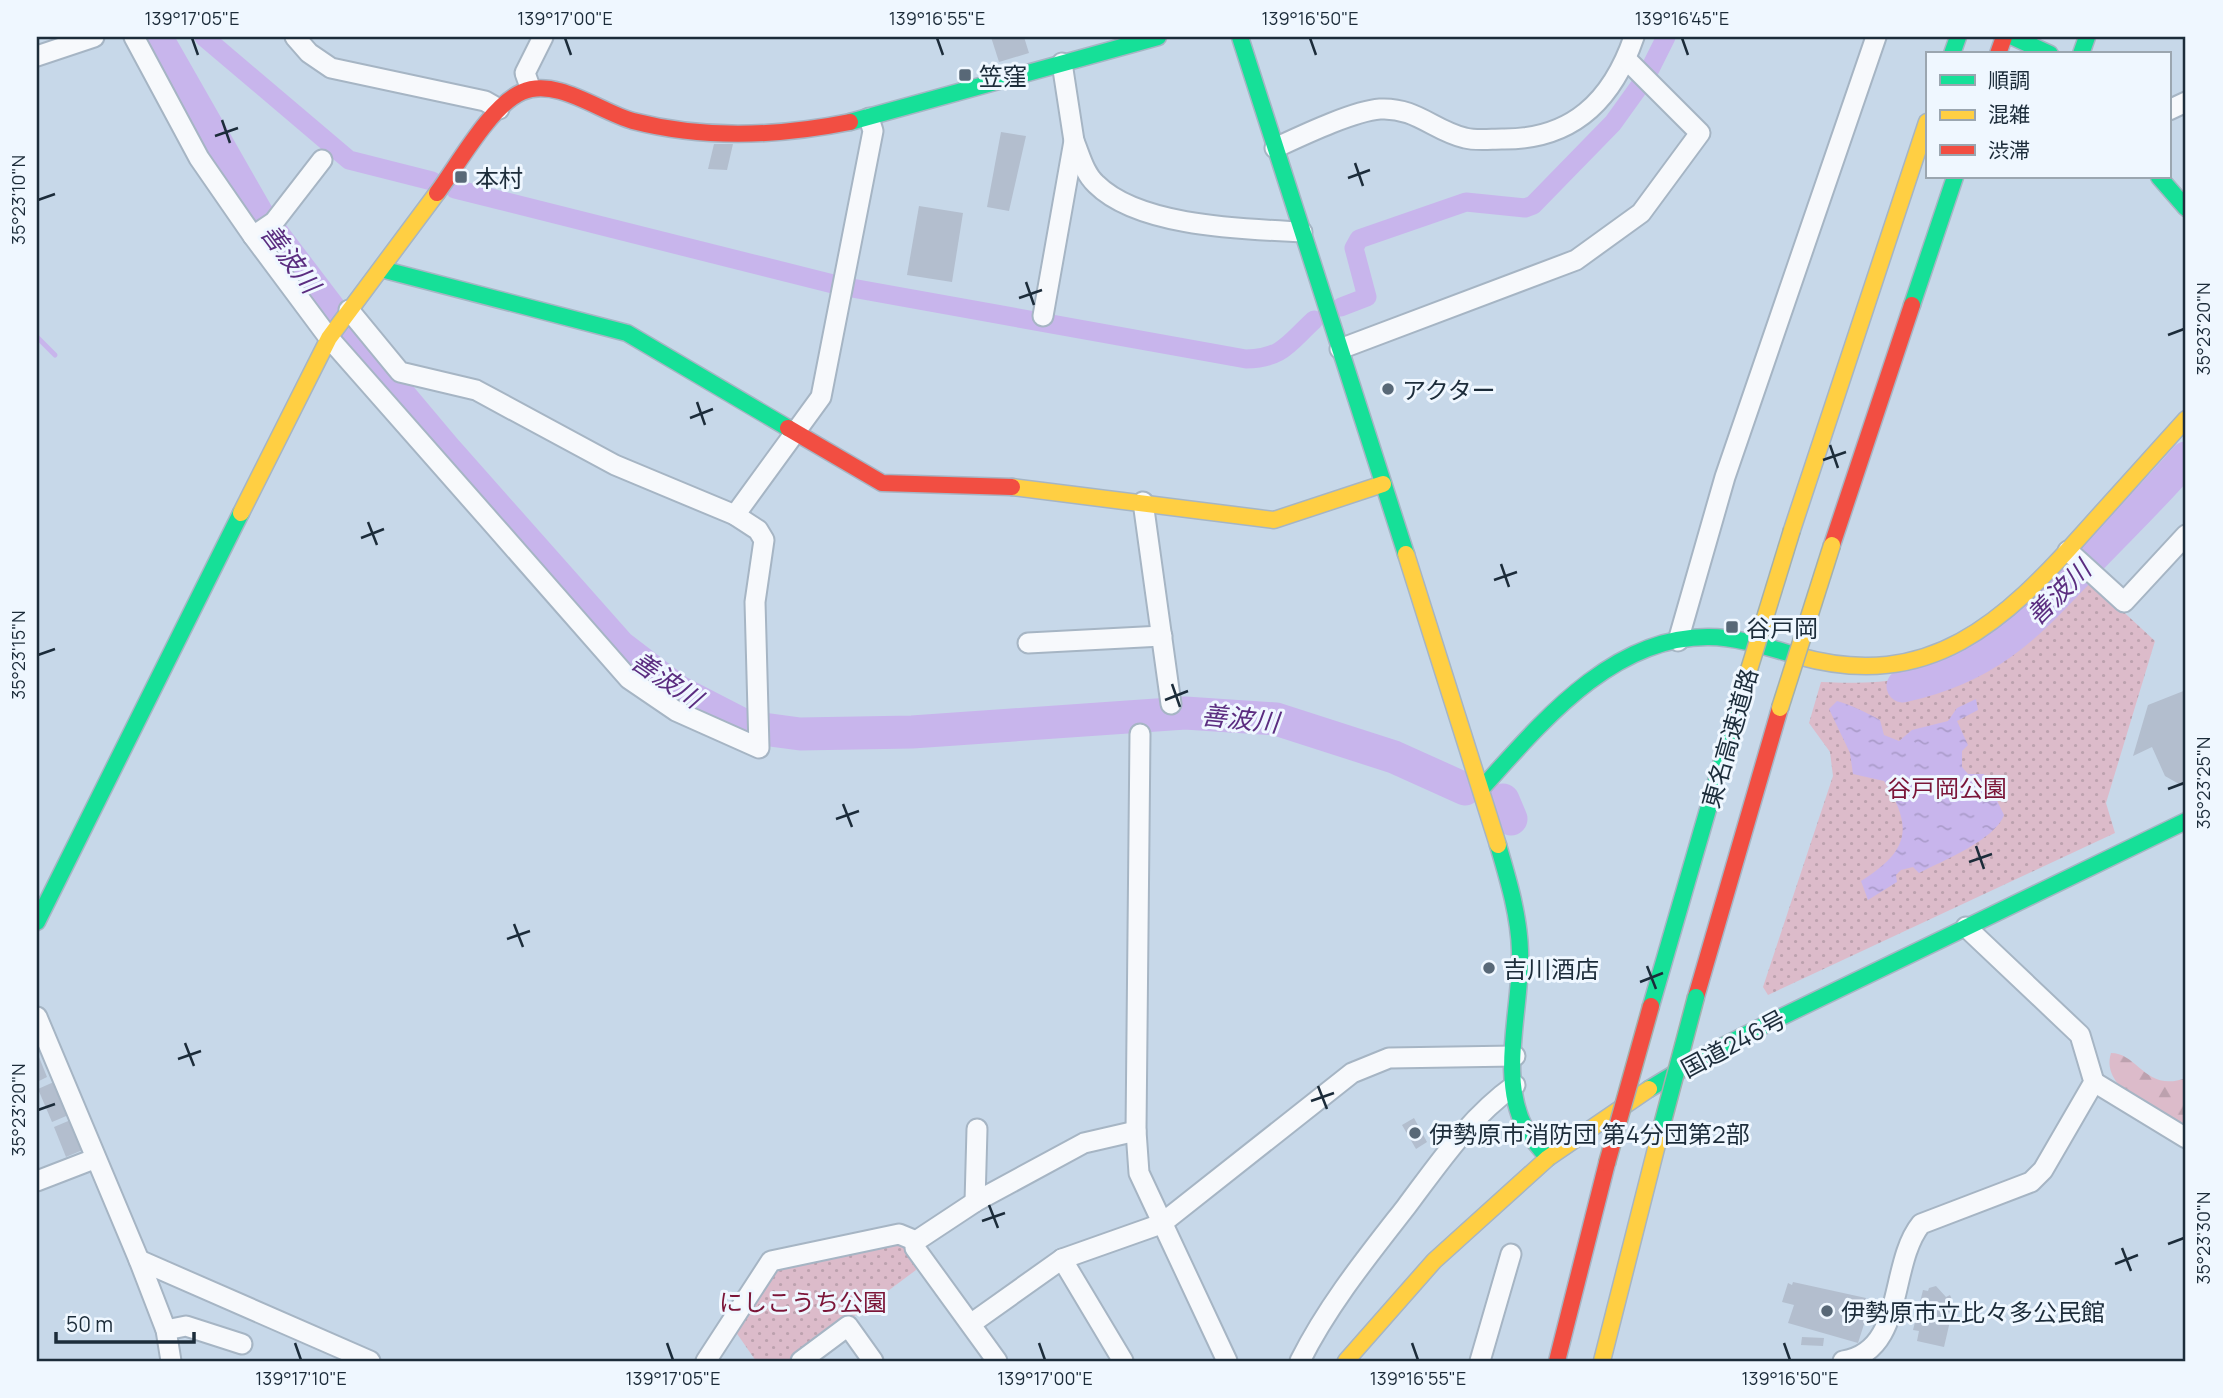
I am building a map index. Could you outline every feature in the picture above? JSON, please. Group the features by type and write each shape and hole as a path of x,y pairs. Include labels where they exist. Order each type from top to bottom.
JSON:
{"main road":[{"path":"37,922 331,335 499,109 513,95 530,88 557,90 633,121 679,129 775,133 826,128 869,118 1158,37"},
{"path":"1240,37 1482,788 1517,916 1520,949 1515,1085 1524,1126 1548,1158"},
{"path":"2013,37 2043,50"},
{"name":"東名高速道路","path":"1557,1361 1607,1163 1740,699 1792,530 1926,125"},
{"name":"東名高速道路","path":"1602,1361 1696,997 1780,708 1955,178"},
{"path":"2160,178 2186,208"},
{"path":"381,269 627,333 882,483 1012,486 1274,520 1383,484"},
{"path":"1482,788 1560,702 1579,687 1627,658 1678,641 1703,636 1723,638 1825,666 1845,668 1904,664 1945,651 1989,628 2009,612 2068,551 2186,419"},
{"name":"国道246号","path":"1346,1361 1434,1261 1548,1158 1627,1102 1707,1054 2186,821"}],"street":[{"path":"37,56 94,37"},
{"path":"134,37 199,158 253,236 331,335 629,679 676,711 759,748 755,602 764,540 758,530 735,515 615,465 476,390 400,372 348,312"},
{"path":"295,37 309,53 331,68 485,101 499,109"},
{"path":"530,88 525,73 543,37"},
{"path":"1275,148 1378,109 1403,110 1465,138 1530,139 1573,124 1597,103 1627,60 1634,37"},
{"path":"1678,641 1725,477 1876,37"},
{"path":"1340,349 1576,261 1641,213 1700,133 1627,60"},
{"path":"1062,63 1074,141 1088,175 1112,196 1129,205 1223,228 1302,232"},
{"path":"2170,110 2186,102"},
{"path":"735,515 821,397 873,131 869,118"},
{"path":"1043,316 1074,141"},
{"path":"253,236 274,222 322,160"},
{"path":"1143,502 1171,704"},
{"path":"2068,551 2124,602 2186,535"},
{"path":"1028,643 1162,636"},
{"path":"1140,734 1136,1131 1139,1173 1227,1361"},
{"path":"1966,927 2080,1035 2094,1082 2186,1138"},
{"path":"37,1017 139,1260 166,1330 171,1361"},
{"path":"972,1323 1062,1259 1161,1224 1352,1073 1389,1058 1515,1056"},
{"path":"1843,1361 1863,1356 1879,1341 1910,1244 1921,1224 2031,1182 2043,1170 2094,1082"},
{"path":"1300,1361 1331,1305 1456,1141 1487,1105 1515,1085"},
{"path":"975,1202 977,1129"},
{"path":"997,1361 915,1248 916,1241 975,1202 1084,1143 1136,1131"},
{"path":"37,1181 94,1158"},
{"path":"706,1361 771,1261 899,1234 916,1241"},
{"path":"1480,1361 1511,1254"},
{"path":"1062,1259 1124,1361"},
{"path":"139,1260 370,1361"},
{"path":"166,1330 186,1326 242,1344"},
{"path":"801,1361 848,1326 873,1361"}],"green space":[{"name":"谷戸岡公園","path":"2075,567 2155,641 2106,803 2115,833 1768,995 1763,987 1833,776 1830,752 1809,723 1821,682 1865,683 1902,679 1934,671 1963,659 1991,642 2017,621"},
{"path":"2111,1053 2128,1059 2152,1077 2161,1080 2186,1078 2186,1127 2148,1108 2123,1089 2114,1078 2110,1066"},
{"name":"にしこうち公園","path":"903,1240 915,1257 916,1270 794,1361 756,1361 733,1328 775,1263"}],"water":[{"path":"1976,699 1978,710 1957,721 1968,745 1962,751 1962,767 1968,774 1984,774 2004,815 1999,824 1979,841 1919,873 1913,867 1901,870 1896,875 1897,882 1868,900 1861,881 1877,870 1897,849 1903,825 1894,798 1884,781 1853,774 1850,753 1829,709 1837,701 1859,709 1880,720 1884,735 1899,741 1912,730 1948,721 1957,708"}],"building":[{"path":"991,37 1024,37 1029,53 999,62"},
{"path":"1001,132 1026,136 1009,211 987,207"},
{"path":"714,144 733,144 727,170 708,169"},
{"path":"919,206 963,213 952,282 907,275"},
{"path":"2186,690 2186,788 2165,776 2152,747 2133,756 2148,705"},
{"path":"39,1057 47,1077 37,1082 37,1058"},
{"path":"56,1081 71,1114 52,1122 38,1089"},
{"name":"伊勢原市消防団 第4分団第2部","path":"1414,1118 1427,1142 1416,1149 1402,1125"},
{"path":"73,1119 85,1149 66,1157 54,1127"},
{"name":"伊勢原市立比々多公民館","path":"1793,1282 1866,1298 1860,1316 1866,1318 1858,1343 1788,1323 1794,1305 1782,1302 1788,1283 1792,1285"},
{"path":"1936,1286 1946,1297 1950,1295 1954,1304 1944,1347 1917,1341 1919,1331 1913,1330 1923,1290 1928,1291"},
{"path":"1802,1337 1824,1338 1823,1346 1801,1345"}],"waterway":[{"name":"善波川","path":"156,37 257,214 352,339 447,452 619,646 679,692 747,727 800,734 912,732 1185,713 1276,719 1394,757 1465,789"},
{"path":"204,37 349,160 432,181"},
{"path":"1649,71 1666,37"},
{"path":"1341,307 1367,297 1354,248 1359,239 1466,202 1525,208 1533,205 1613,123 1641,84"},
{"path":"455,189 837,285"},
{"path":"852,288 1246,359 1277,353 1314,320"},
{"path":"37,337 55,355"},
{"name":"善波川","path":"1903,686 1936,677 1964,665 2012,636 2053,598 2186,458"},
{"name":"善波川","path":"1503,800 1511,819"}],"traffic: fast":[{"path":"850,122 1158,37"},
{"path":"1240,37 1406,554"},
{"path":"1953,52 1958,37"},
{"path":"2013,37 2046,52"},
{"path":"2082,52 2087,37"},
{"path":"1912,305 1955,178"},
{"path":"2160,178 2186,208"},
{"path":"381,269 627,333 788,428"},
{"path":"37,922 241,513"},
{"path":"1482,788 1554,711 1610,667 1641,651 1674,641 1720,637 1798,656"},
{"path":"1651,1006 1740,699"},
{"path":"1649,1089 1707,1054 1773,1021 2186,821"},
{"path":"1498,845 1518,924 1520,951 1513,1041 1513,1086 1517,1108 1525,1128 1548,1158"},
{"path":"1662,1125 1696,997"}],"traffic: slow":[{"path":"1792,530 1926,125"},
{"path":"241,513 329,338 437,193"},
{"path":"1798,656 1845,665 1887,665 1926,657 1961,641 1994,620 2025,594 2186,419"},
{"path":"1012,487 1274,520 1383,484"},
{"path":"1740,699 1792,530"},
{"path":"1780,708 1832,545"},
{"path":"1406,554 1498,845"},
{"path":"1346,1361 1434,1261 1548,1158 1649,1089"},
{"path":"1602,1361 1662,1125"}],"traffic: jam":[{"path":"1999,52 2004,37"},
{"path":"437,193 475,137 498,110 522,92 535,89 564,92 620,117 687,131 769,133 850,122"},
{"path":"1832,545 1912,305"},
{"path":"788,428 882,483 1012,487"},
{"path":"1696,997 1780,708"},
{"path":"1607,1163 1651,1006"},
{"path":"1557,1361 1607,1163"}],"place":[{"name":"笠窪","path":"965,75"},
{"name":"本村","path":"461,177"},
{"name":"アクター","path":"1388,389"},
{"name":"谷戸岡","path":"1732,627"},
{"name":"吉川酒店","path":"1489,968"},
{"name":"伊勢原市消防団 第4分団第2部","path":"1415,1133"},
{"name":"伊勢原市立比々多公民館","path":"1827,1311"}]}
